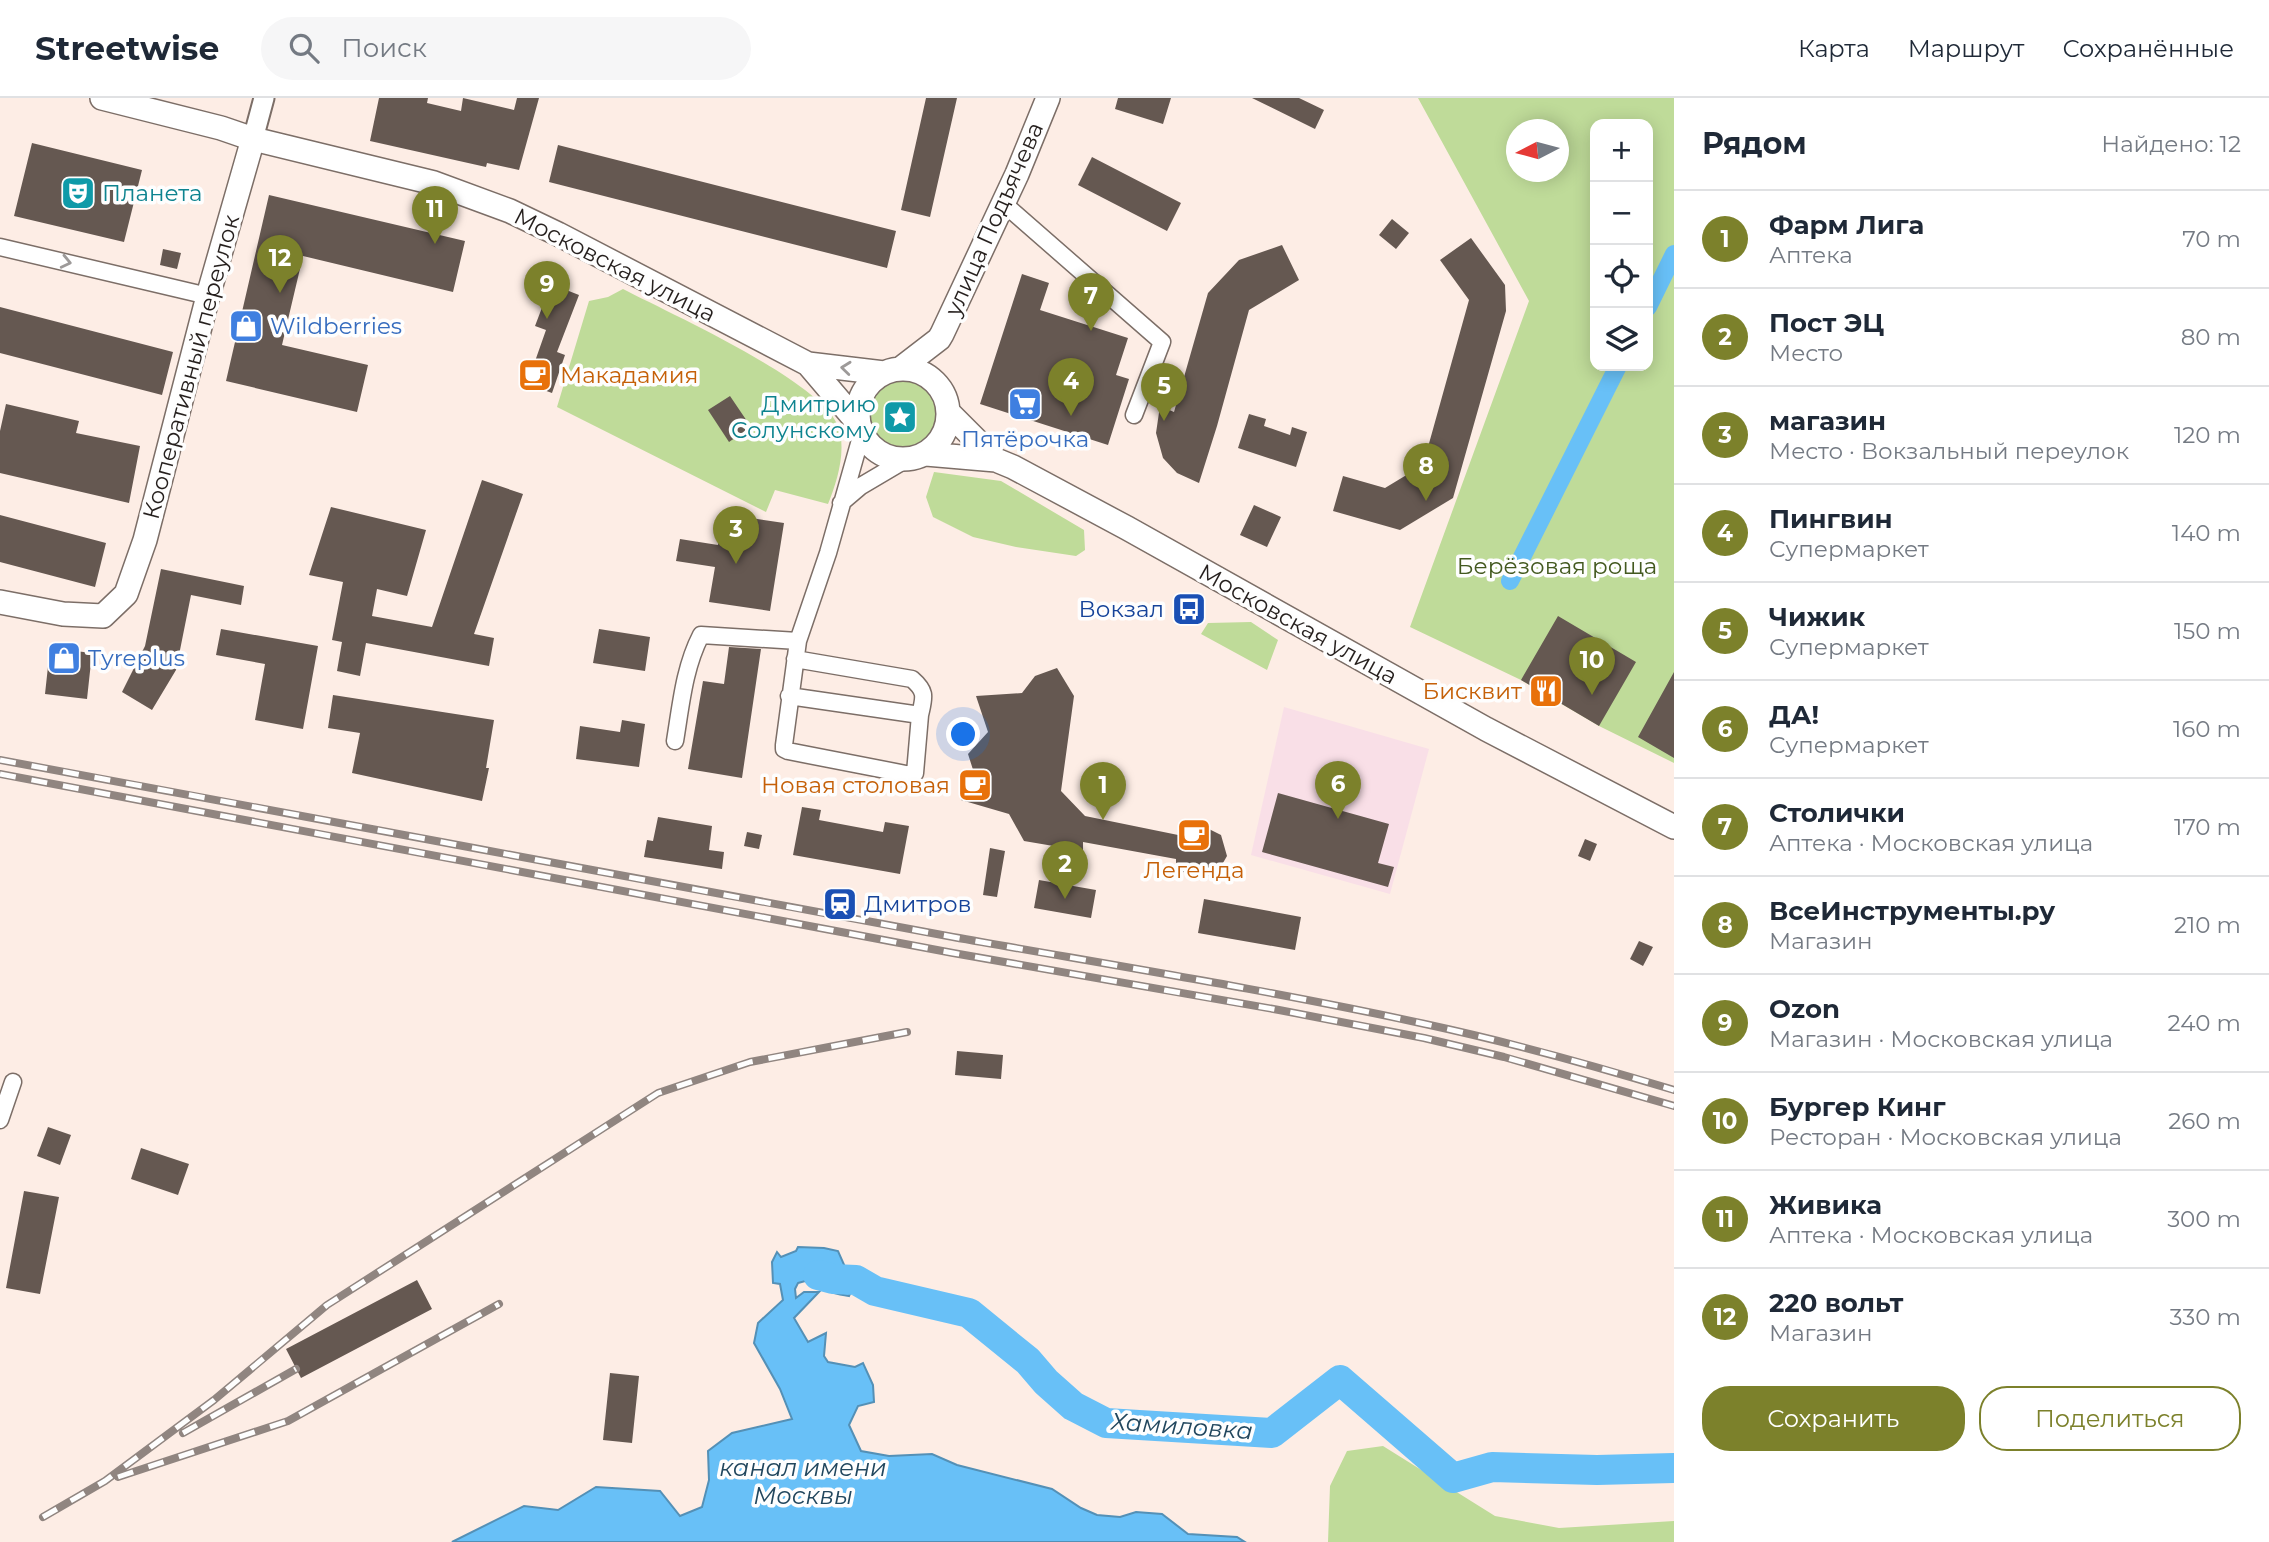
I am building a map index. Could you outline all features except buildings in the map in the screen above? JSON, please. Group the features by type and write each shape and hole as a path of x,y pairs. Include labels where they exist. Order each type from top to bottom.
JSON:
{"main road":[{"name":"Московская улица","path":"102,98 221,128 253,139 435,183 510,211 603,256 808,364 892,371 913,370 925,374 934,380 946,402 996,460 1127,528 1486,729 1674,827"},
{"name":"улица Подъячева","path":"892,371 939,339 1003,203 1048,98"},
{"name":"Кооперативный переулок","path":"0,602 62,614 103,616 126,594 145,540 208,296 253,139"},
{"name":"улица Подъячева","path":"939,339 946,402"},
{"name":"Московская улица","path":"808,364 860,429 870,446 880,454 892,459 916,457 996,460"},
{"path":"860,429 859,403 865,389 873,380 892,371"},
{"path":"916,457 942,439 948,426 946,402"}],"street":[{"path":"253,139 264,98"},
{"path":"1003,203 1162,342 1134,415"},
{"path":"0,247 208,296"},
{"path":"795,659 912,679 922,687 924,696 915,773 911,775 785,749 789,696 798,640 828,553 860,429"},
{"path":"841,503 861,486 916,457"},
{"path":"676,741 691,654 701,635 798,640"},
{"path":"789,696 920,715"},
{"path":"0,1120 13,1082"}],"shaded area":[{"path":"1284,707 1429,749 1390,894 1251,855"}],"green space":[{"name":"Берёзовая роща","path":"1418,98 1674,98 1674,763 1599,726 1521,680 1410,627 1529,301"},
{"path":"623,289 775,369 826,408 838,426 842,445 837,476 828,504 775,490 766,512 557,407 589,301 608,297"},
{"path":"904,374 919,377 932,386 941,399 944,414 941,429 932,442 919,451 904,454 889,451 876,442 867,429 864,414 867,399 876,386 889,377"},
{"path":"934,472 1001,481 1084,530 1085,550 1076,556 1016,547 973,537 933,517 926,497"},
{"path":"1251,622 1278,640 1267,670 1201,634 1208,623"},
{"path":"1383,1446 1495,1516 1559,1528 1674,1521 1674,1542 1328,1542 1330,1486 1347,1451"}],"water":[{"name":"канал имени Москвы","path":"798,1247 838,1251 849,1276 856,1280 849,1296 831,1292 813,1281 798,1283 795,1289 796,1298 804,1292 819,1292 794,1318 808,1342 826,1333 824,1356 828,1362 855,1367 863,1363 873,1385 874,1402 858,1406 849,1425 861,1451 889,1456 932,1454 957,1465 1052,1489 1097,1515 1120,1517 1136,1512 1162,1514 1188,1534 1237,1537 1245,1542 452,1542 524,1506 558,1510 596,1487 660,1491 680,1516 702,1507 709,1480 708,1451 732,1433 792,1419 780,1389 754,1343 758,1323 783,1300 780,1284 773,1283 772,1262 777,1252 781,1257 796,1251"}],"waterway":[{"path":"1653,297 1674,254"},
{"path":"1510,581 1615,371"},
{"name":"Хамиловка","path":"818,1275 856,1280 875,1291 969,1313 1028,1361 1046,1382 1073,1406 1106,1423 1272,1433 1340,1380 1453,1478 1492,1467 1597,1470 1674,1468"}],"railway":[{"path":"0,760 953,937 1308,1000 1488,1038 1674,1090"},
{"path":"0,774 953,953 1424,1038 1504,1057 1674,1106"},
{"path":"43,1517 105,1481 214,1400 327,1305 658,1093 750,1062 907,1032"},
{"path":"118,1477 288,1421 499,1304"},
{"path":"183,1433 296,1369"}],"place":[{"name":"Планета","path":"78,193"},
{"name":"Живика","path":"435,244"},
{"name":"220 вольт","path":"280,293"},
{"name":"Ozon","path":"547,319"},
{"name":"Wildberries","path":"246,326"},
{"name":"Столички","path":"1091,331"},
{"name":"Макадамия","path":"535,375"},
{"name":"Пятёрочка","path":"1025,404"},
{"name":"Пингвин","path":"1071,416"},
{"name":"Дмитрию Солунскому","path":"900,417"},
{"name":"Чижик","path":"1164,421"},
{"name":"ВсеИнструменты.ру","path":"1426,501"},
{"name":"магазин","path":"736,564"},
{"name":"Вокзал","path":"1189,609"},
{"name":"Tyreplus","path":"64,658"},
{"name":"Бисквит","path":"1546,691"},
{"name":"Бургер Кинг","path":"1592,695"},
{"name":"Новая столовая","path":"975,785"},
{"name":"ДА!","path":"1338,819"},
{"name":"Фарм Лига","path":"1103,820"},
{"name":"Легенда","path":"1194,835"},
{"name":"Пост ЭЦ","path":"1065,899"},
{"name":"Дмитров","path":"840,904"}]}
